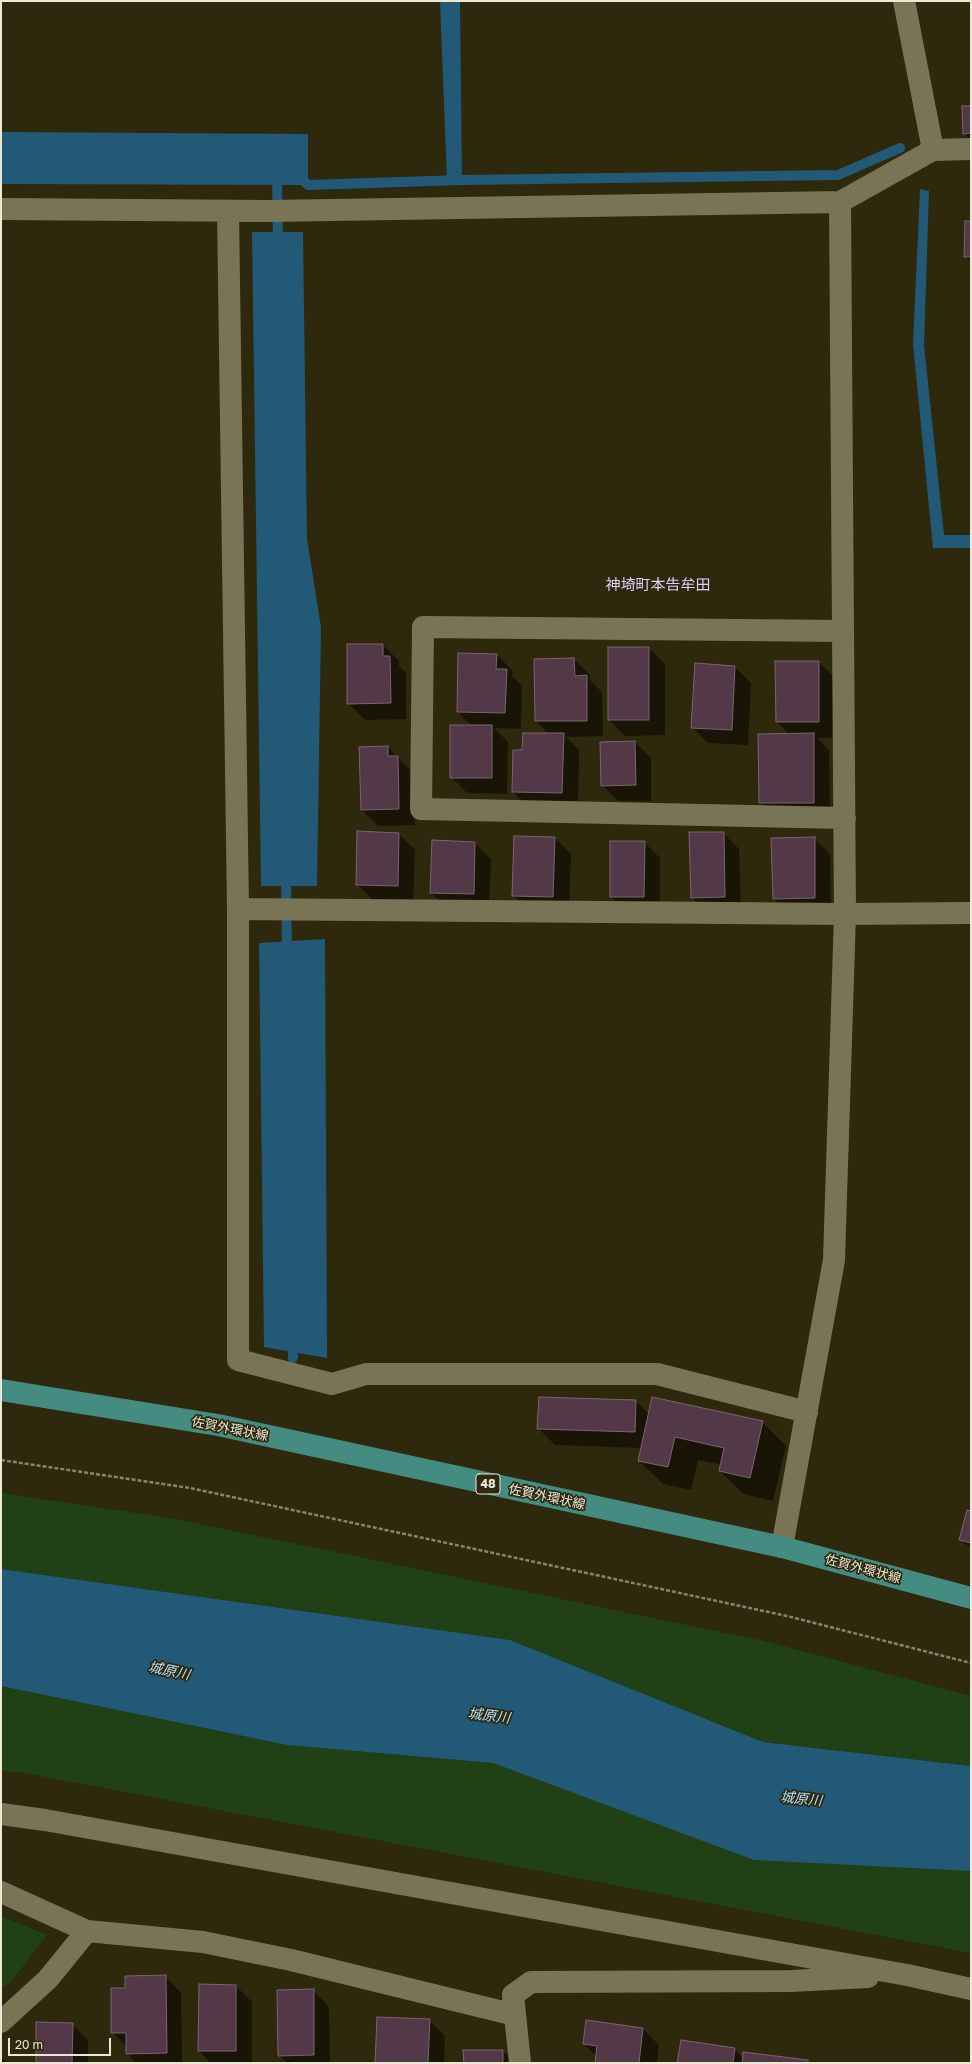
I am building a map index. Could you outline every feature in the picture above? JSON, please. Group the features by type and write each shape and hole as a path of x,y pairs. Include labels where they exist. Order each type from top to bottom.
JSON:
{"main road":[{"name":"佐賀外環状線","path":"1,1390 218,1426 782,1547 971,1598"}],"street":[{"path":"904,1 933,150"},
{"path":"1,209 278,211 840,202 933,150 971,149"},
{"path":"782,1547 834,1260 845,914 840,202"},
{"path":"228,211 238,909 238,1360 332,1384 366,1374 657,1374 807,1412"},
{"path":"843,631 423,627 421,809 845,818"},
{"path":"238,909 971,914"},
{"path":"1,1814 53,1821 907,1975 971,1989"},
{"path":"1,1892 87,1931 203,1942 291,1960 515,2015"},
{"path":"1,2022 48,1979 87,1931"},
{"path":"520,2063 513,1995 531,1982 790,1981 907,1975"}],"path":[{"path":"1,1460 190,1488 788,1616 971,1663"}],"green space":[{"path":"1,1493 176,1519 764,1641 971,1696 971,1766 763,1742 510,1640 1,1569"},
{"path":"1,1686 287,1745 493,1763 754,1860 971,1871 971,1953 25,1773 1,1771"},
{"path":"1,1916 47,1935 10,1983 1,1988"}],"water":[{"path":"440,1 460,1 462,180 447,181"},
{"path":"1,132 308,134 308,185 1,184"},
{"path":"920,189 929,191 924,345 944,535 971,535 971,548 933,548 913,344"},
{"path":"252,232 303,232 307,539 321,627 317,886 261,886"},
{"path":"325,939 327,1358 264,1347 259,943"},
{"name":"城原川","path":"1,1569 510,1640 763,1742 971,1766 971,1871 754,1860 493,1763 287,1745 1,1686"}],"building":[{"path":"962,106 971,106 971,133 963,134"},
{"path":"965,221 971,221 971,257 964,257"},
{"path":"347,644 383,644 383,656 390,656 391,703 347,704"},
{"path":"608,647 649,647 649,720 608,720"},
{"path":"458,653 497,654 496,669 507,669 505,713 457,712"},
{"path":"574,658 575,676 587,675 587,721 535,721 534,659"},
{"path":"775,661 819,661 819,722 776,722"},
{"path":"695,663 735,666 732,730 691,728"},
{"path":"450,725 492,725 492,778 450,778"},
{"path":"523,733 564,733 562,793 512,792 513,750 522,750"},
{"path":"814,733 814,803 759,803 758,734"},
{"path":"635,741 636,785 601,786 600,742"},
{"path":"388,746 388,756 398,756 399,809 361,810 359,747"},
{"path":"357,831 399,833 398,886 356,885"},
{"path":"689,832 724,832 725,897 691,898"},
{"path":"514,836 555,837 553,897 512,896"},
{"path":"815,837 815,898 773,899 771,838"},
{"path":"432,840 475,842 474,894 430,893"},
{"path":"610,841 645,841 644,897 610,897"},
{"path":"539,1397 636,1400 635,1432 537,1429"},
{"path":"652,1397 763,1421 750,1478 719,1471 724,1448 675,1437 668,1467 638,1461"},
{"path":"967,1510 971,1511 971,1543 959,1540"},
{"path":"166,1975 167,2053 126,2054 126,2033 111,2033 111,1988 125,1988 125,1976"},
{"path":"199,1984 236,1985 236,2051 198,2051"},
{"path":"314,1989 314,2055 278,2056 277,1990"},
{"path":"377,2017 430,2019 428,2063 375,2063"},
{"path":"586,2020 643,2028 639,2063 595,2063 597,2046 583,2044"},
{"path":"36,2022 73,2023 72,2063 36,2063"},
{"path":"681,2040 735,2048 733,2063 677,2063"},
{"path":"463,2050 503,2050 503,2063 464,2063"},
{"path":"743,2052 808,2060 808,2063 742,2063"}],"waterway":[{"path":"299,177 308,185 462,180 838,175 900,148"},
{"path":"277,173 278,245"},
{"path":"286,873 287,955"},
{"path":"292,1338 293,1358"}],"district":[{"name":"神埼町本告牟田","path":"658,585"}]}
